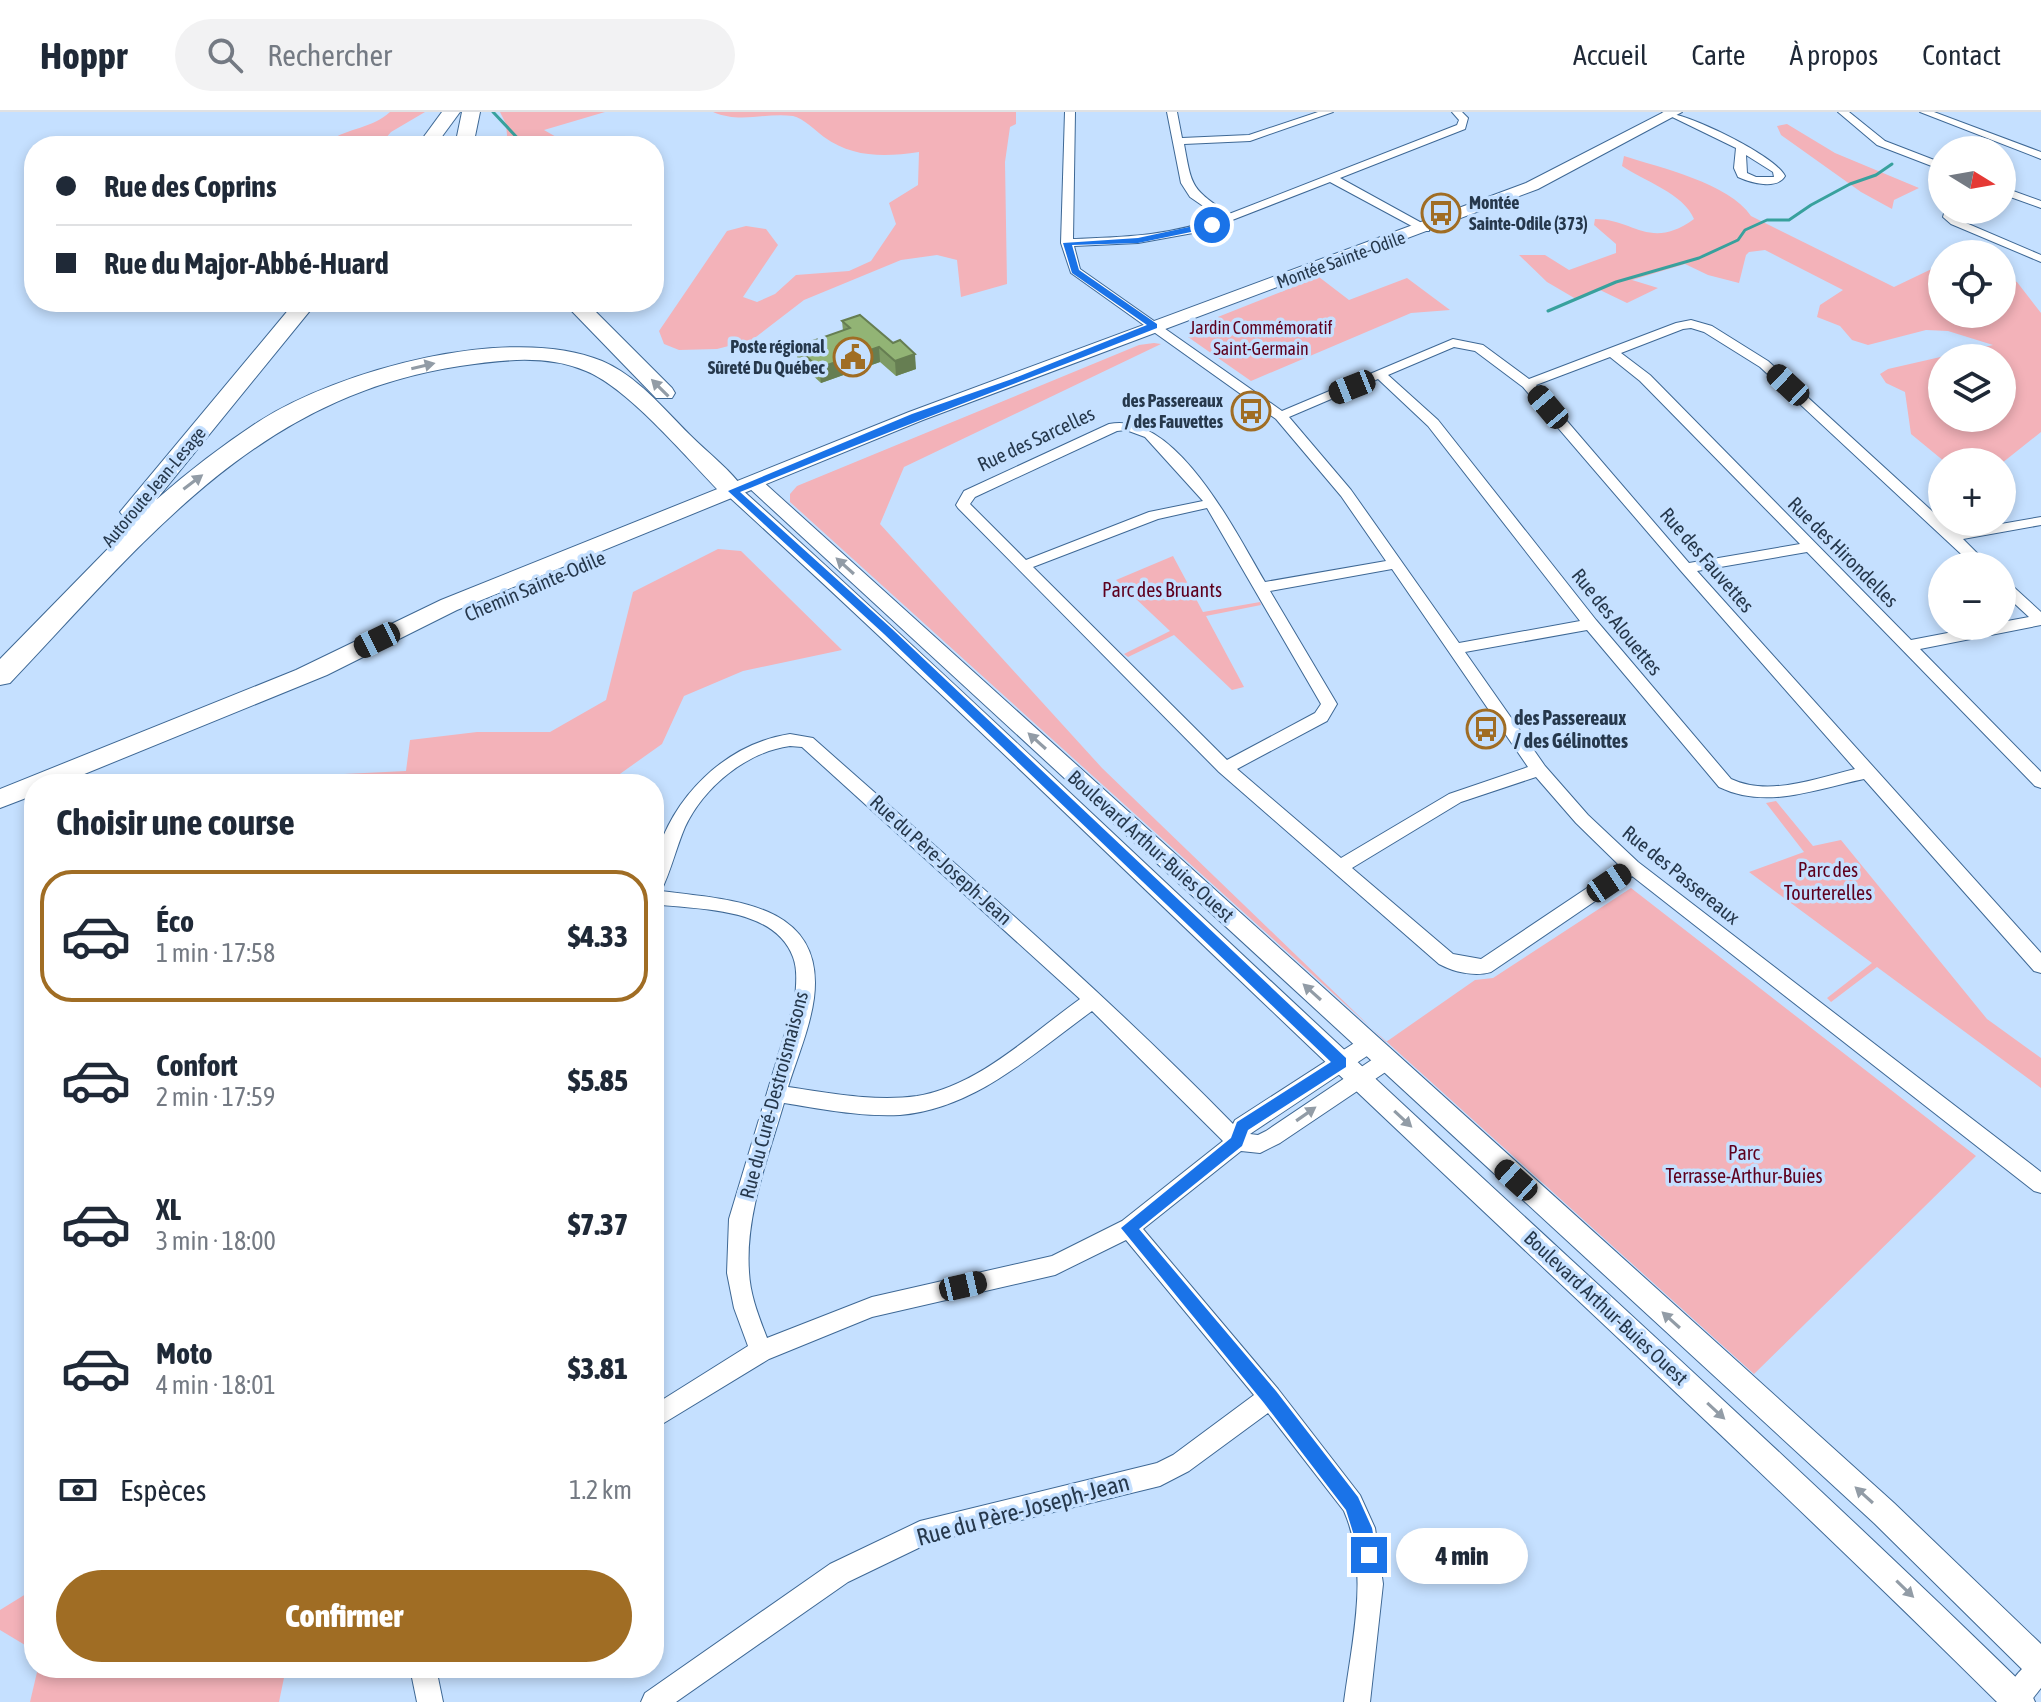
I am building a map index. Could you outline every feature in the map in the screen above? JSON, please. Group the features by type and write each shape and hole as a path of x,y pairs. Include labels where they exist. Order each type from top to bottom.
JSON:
{"highway":[{"path":"433,136 451,112"},
{"path":"466,136 471,112"},
{"name":"Autoroute Jean-Lesage","path":"0,674 298,312"},
{"path":"583,312 749,492"},
{"path":"0,674 167,503 267,427 311,403 416,366 502,353 535,353 568,357 596,367 624,383 749,492"}],"main road":[{"name":"Montée Sainte-Odile","path":"749,492 916,416 1158,329 1205,306 1224,303 1532,186 1671,113"},
{"name":"Chemin Sainte-Odile","path":"60,774 305,675 460,618 749,492"}],"street":[{"path":"1070,112 1067,243 1162,237 1229,219 1461,127 1464,120 1457,112"},
{"path":"1172,112 1189,190 1229,219"},
{"path":"1178,141 1250,138 1328,112"},
{"path":"1925,112 2041,156"},
{"path":"1671,113 1741,147"},
{"path":"1843,113 1881,143 1928,161"},
{"path":"1333,179 1425,229"},
{"path":"2016,195 2041,205"},
{"path":"1960,224 2041,259"},
{"name":"Rue des Passereaux","path":"1067,243 1075,271 1281,416 1346,493 1539,770 1582,819 1632,867 2041,1184"},
{"path":"1528,384 1680,326 1691,324 1708,329 1764,364 1968,552"},
{"name":"Rue des Fauvettes","path":"1281,416 1453,343 1479,348 1528,384 1686,568 2041,966"},
{"name":"Rue des Hirondelles","path":"1613,353 1645,378 2041,782"},
{"name":"Rue des Alouettes","path":"1381,375 1433,423 1591,624 1733,790 1762,794 1868,772"},
{"name":"Rue des Sarcelles","path":"1225,768 1327,711 1326,696 1213,503 1150,434 1138,428 1114,427 969,494 963,505 1225,768 1446,959 1455,964 1484,967 1632,867"},
{"name":"Boulevard Arthur-Buies Ouest","path":"749,492 1378,1053 1884,1513 2041,1667"},
{"name":"Boulevard Arthur-Buies Ouest","path":"749,492 888,631 1350,1070 1862,1547 2016,1701"},
{"path":"1023,566 1154,515 1213,503"},
{"path":"1951,537 2041,521"},
{"path":"1686,568 1810,547"},
{"path":"1263,587 1394,564"},
{"path":"2016,597 2041,620"},
{"path":"1908,646 2041,620"},
{"path":"1455,649 1591,624"},
{"name":"Rue du Père-Joseph-Jean","path":"664,863 686,811 716,777 760,748 780,739 797,739 816,748 1025,936 1170,1073 1237,1142"},
{"path":"1341,866 1455,798 1539,770"},
{"name":"Rue du Curé-Destroismaisons","path":"664,899 753,913 787,933 800,950 805,972 804,1000 740,1219 737,1246 745,1308 761,1351"},
{"path":"777,1094 895,1106 934,1100 961,1090 1092,1001"},
{"path":"664,1412 761,1351 872,1307 1055,1265 1129,1228 1237,1142 1260,1144 1350,1070 1378,1053"},
{"path":"1129,1228 1270,1397 1352,1503 1363,1528 1371,1584 1357,1702"},
{"name":"Rue du Père-Joseph-Jean","path":"654,1702 839,1573 929,1530 1160,1474 1181,1463 1270,1397"},
{"path":"2016,1701 2041,1667"},
{"path":"425,1678 430,1702"}],"green space":[{"path":"390,112 425,112 388,136 338,136 376,121"},
{"path":"500,112 605,112 544,130 554,136 507,136"},
{"path":"713,112 1016,112 1016,124 1010,127 1005,162 1007,284 961,297 957,260 937,255 901,260 804,300 752,340 717,349 679,350 664,344 659,331 727,231 746,226 766,229 778,245 743,297 757,302 775,294 796,275 849,271 871,261 896,224 889,203 918,185 919,152 882,155 858,152 835,144 797,117 734,117"},
{"path":"1787,124 1835,153 1919,188 1894,200 1892,209 1861,192 1781,135 1777,126"},
{"path":"1624,156 1711,186 1741,204 1751,216 1894,287 1928,271 1928,328 2016,328 2017,282 2041,313 2041,432 2016,452 2016,448 1928,448 1911,434 1905,392 1886,383 1880,374 1888,369 1928,360 1928,432 2016,432 2016,344 1990,344 1948,331 1926,330 1868,345 1852,340 1840,326 1817,317 1820,305 1843,290 1765,250 1746,255 1739,283 1708,275 1685,264 1632,280 1658,288 1627,303 1600,290 1576,299 1547,282 1519,255 1545,255 1569,270 1616,253 1616,244 1594,225 1595,219 1654,233 1679,228 1694,219 1672,195 1622,166"},
{"name":"Jardin Commémoratif Saint-Germain","path":"1319,277 1349,300 1407,278 1450,310 1411,313 1251,381 1188,337 1190,328"},
{"path":"1161,344 904,467 880,524 1102,768 1371,1028 790,502 790,494 797,486 1139,345"},
{"path":"718,549 741,551 842,650 743,671 684,696 662,744 620,774 344,774 406,771 410,740 477,732 550,732 606,700 633,592"},
{"name":"Parc des Bruants","path":"1173,556 1203,612 1260,602 1261,605 1206,616 1244,687 1232,690 1174,635 1128,657 1124,654 1170,631 1116,580"},
{"name":"Parc des Tourterelles","path":"1776,801 1813,846 1841,840 1987,1019 2041,1058 2041,1088 1877,967 1831,1002 1827,998 1872,963 1749,872 1804,852 1766,803"},
{"name":"Parc Terrasse-Arthur-Buies","path":"1631,888 1976,1156 1754,1374 1387,1042 1475,980 1493,978"},
{"path":"24,1595 24,1644 0,1630 0,1610"},
{"path":"36,1678 284,1678 279,1702 30,1702"}],"building":[{"path":"860,315 893,343 900,340 915,354 895,361 879,347 819,368 796,347 850,328 842,321"}],"waterway":[{"path":"493,112 516,136"},
{"path":"1548,311 1616,282 1699,258 1738,240 1745,230 1767,220 1789,220 1811,205 1850,184 1876,175 1892,164"}],"place":[{"name":"Montée Sainte-Odile (373)","path":"1441,213"},
{"name":"Poste régional Sûreté Du Québec","path":"853,357"},
{"name":"des Passereaux / des Fauvettes","path":"1251,411"},
{"name":"des Passereaux / des Gélinottes","path":"1486,729"}],"route":[{"path":"1212,225 1138,240 1067,243 1075,271 1154,326 916,416 733,491 888,631 1341,1062 1242,1126 1237,1142 1129,1228 1270,1397 1352,1503 1363,1528 1369,1555"}]}
